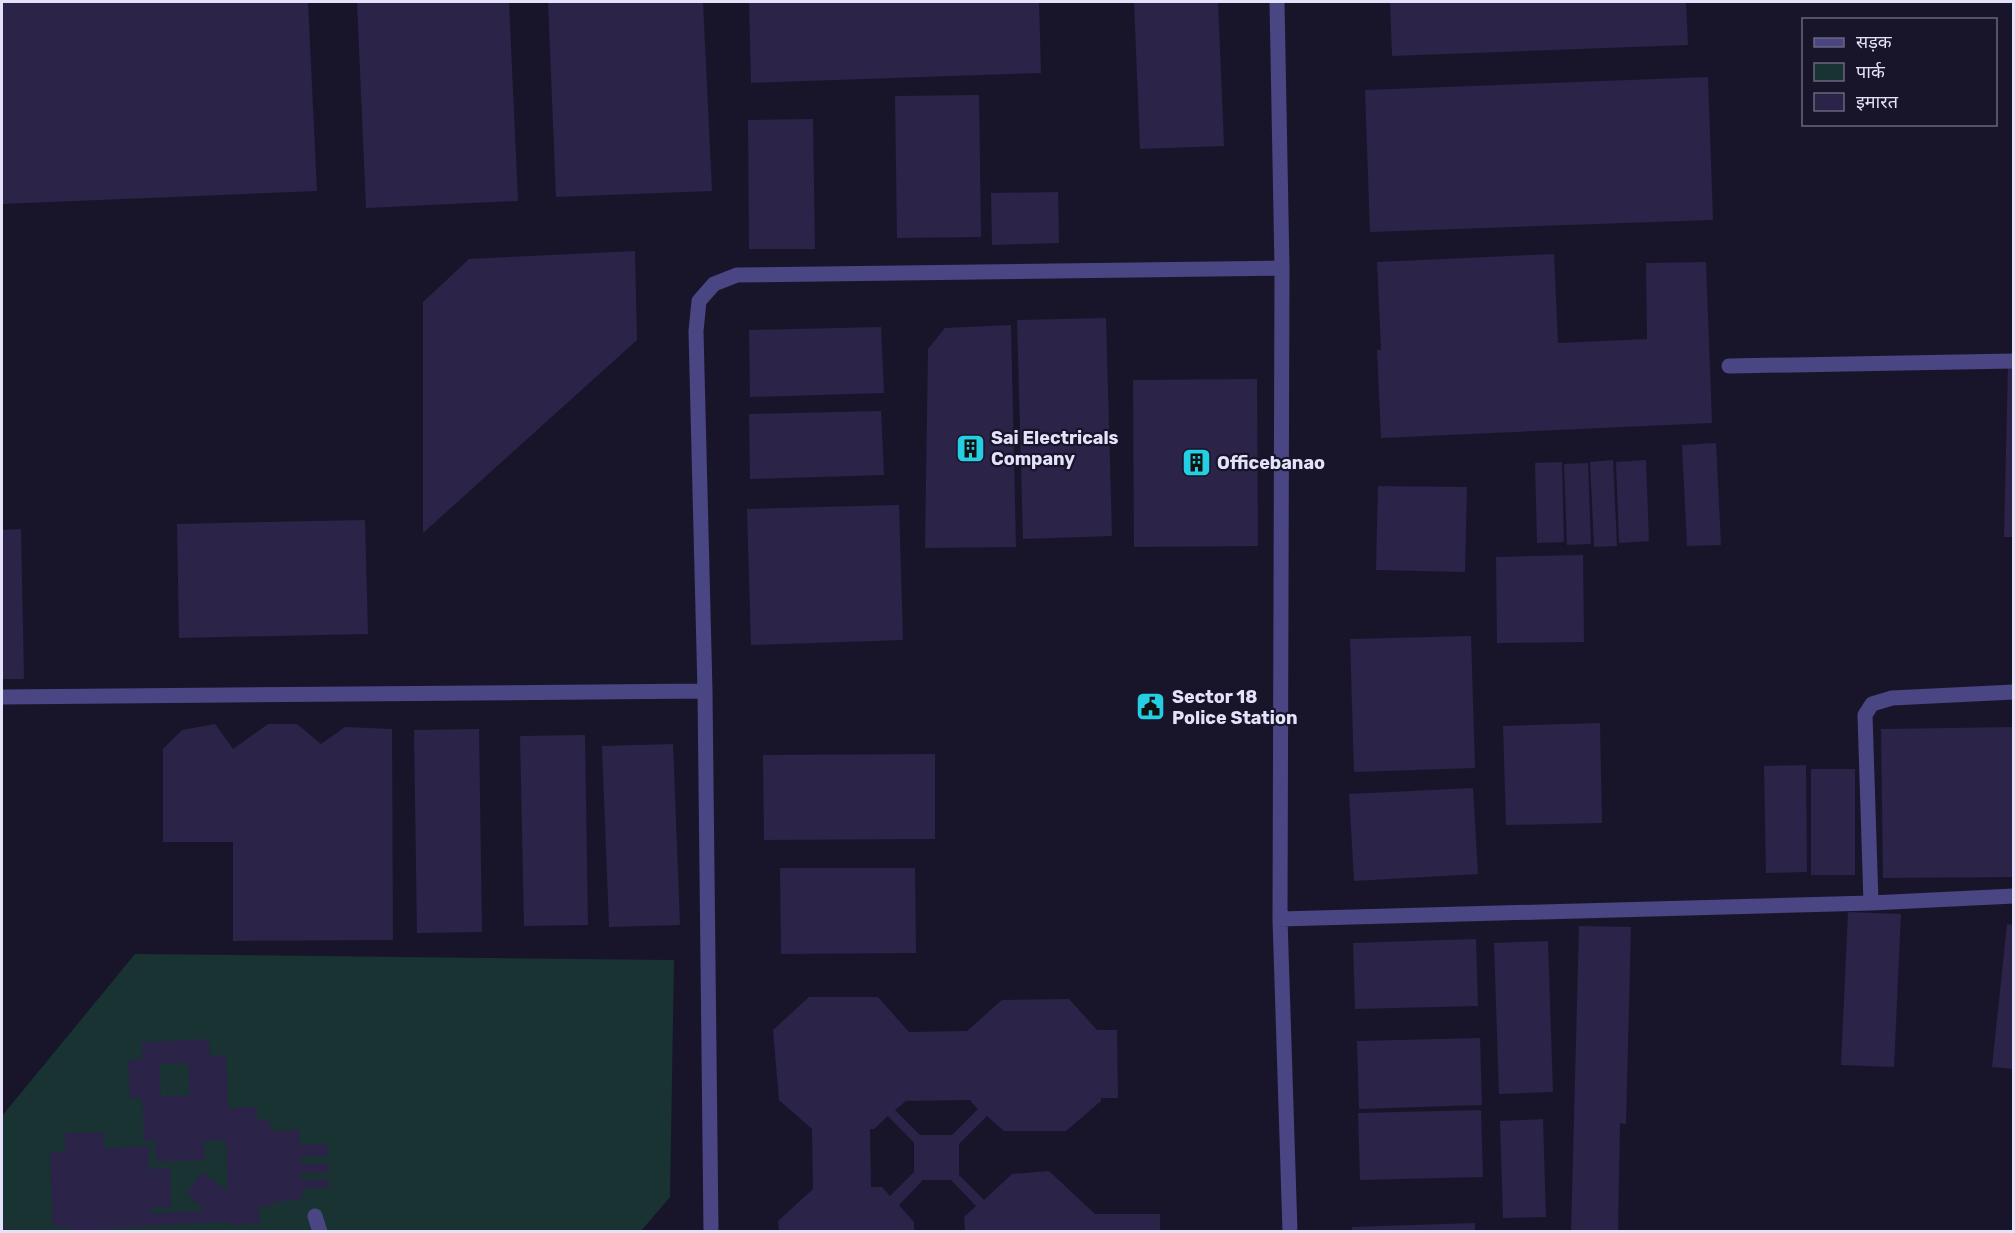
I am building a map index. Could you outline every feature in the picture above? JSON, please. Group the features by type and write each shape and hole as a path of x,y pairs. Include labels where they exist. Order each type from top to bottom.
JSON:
{"street":[{"path":"1277,2 1282,268 1280,920 1290,1232"},
{"path":"711,1232 705,691 696,331 699,301 714,284 737,275 1282,268"},
{"path":"1730,366 2013,361"},
{"path":"2,697 705,691"},
{"path":"1871,903 1865,715 1872,704 1892,698 2013,692"},
{"path":"1280,920 1871,903 2013,896"},
{"path":"315,1216 320,1232"}],"green space":[{"path":"135,954 674,960 670,1197 641,1231 2,1232 2,1116"}],"building":[{"path":"2,2 308,2 317,191 2,204"},
{"path":"357,2 509,2 518,201 366,208"},
{"path":"548,2 703,2 712,191 556,197"},
{"path":"749,2 1039,2 1041,73 751,83"},
{"path":"1134,2 1218,2 1224,146 1140,149"},
{"path":"1390,2 1686,2 1688,45 1392,56"},
{"path":"1708,77 1713,220 1370,232 1365,90"},
{"path":"979,95 981,237 897,238 895,96"},
{"path":"813,119 815,249 749,249 748,120"},
{"path":"1058,192 1059,243 992,245 991,193"},
{"path":"635,251 637,340 423,533 423,302 469,259"},
{"path":"1554,254 1558,343 1647,339 1646,263 1706,262 1712,423 1381,438 1377,350 1381,350 1377,262"},
{"path":"1106,318 1112,536 1023,539 1017,320"},
{"name":"Sai Electricals Company","path":"1011,325 1016,547 925,548 928,349 945,328"},
{"path":"881,327 884,393 750,397 749,330"},
{"path":"2008,363 2014,363 2014,537 2004,537"},
{"name":"Officebanao","path":"1257,379 1258,546 1134,547 1133,380"},
{"path":"881,411 884,475 750,479 749,414"},
{"path":"1716,443 1721,545 1687,546 1682,445"},
{"path":"1613,460 1617,546 1594,547 1590,462"},
{"path":"1646,460 1649,541 1619,543 1616,462"},
{"path":"1562,462 1564,542 1537,543 1535,463"},
{"path":"1588,463 1591,544 1567,545 1564,464"},
{"path":"1378,486 1467,487 1465,572 1376,570"},
{"path":"899,505 903,640 751,645 747,509"},
{"path":"365,520 368,634 179,638 177,524"},
{"path":"21,529 24,679 2,679 2,530"},
{"path":"1583,555 1584,642 1497,643 1496,557"},
{"path":"1471,636 1475,768 1354,772 1350,639"},
{"path":"1600,723 1602,823 1506,825 1503,726"},
{"path":"215,724 233,749 268,724 297,724 321,744 345,727 392,729 393,940 233,941 233,842 163,842 163,749 182,730"},
{"path":"2014,727 2014,877 1883,878 1881,729"},
{"path":"479,729 482,932 417,933 414,730"},
{"path":"585,735 588,925 524,926 520,736"},
{"path":"673,744 680,925 609,927 602,746"},
{"path":"935,754 935,839 764,840 763,755"},
{"path":"1806,765 1807,872 1766,873 1764,766"},
{"path":"1811,769 1855,769 1855,875 1811,875"},
{"path":"1473,788 1478,874 1354,881 1349,794"},
{"path":"780,868 915,868 916,953 781,954"},
{"path":"1848,912 1901,914 1894,1067 1841,1065"},
{"path":"2007,924 2014,925 2014,1069 1992,1067"},
{"path":"1579,926 1631,927 1626,1124 1620,1123 1618,1232 1571,1232"},
{"path":"1476,939 1478,1006 1355,1009 1353,943"},
{"path":"1548,941 1553,1092 1499,1094 1494,943"},
{"path":"809,997 878,997 909,1032 967,1031 1002,1000 1069,999 1097,1030 1117,1030 1118,1098 1101,1098 1101,1101 1066,1131 1004,1131 987,1116 959,1144 959,1175 984,1200 1012,1174 1049,1171 1095,1214 1160,1214 1160,1232 965,1232 964,1217 976,1206 951,1180 923,1180 899,1205 914,1222 914,1232 779,1232 778,1221 813,1189 812,1129 779,1100 773,1030","holes":["971,1100 978,1109 952,1135 920,1135 895,1110 906,1101","888,1116 914,1143 914,1172 890,1196 882,1187 871,1187 870,1129 874,1129"]},
{"path":"1480,1038 1482,1105 1359,1109 1357,1041"},
{"path":"209,1039 210,1056 226,1055 228,1108 257,1107 257,1120 270,1119 270,1131 299,1130 300,1145 328,1144 328,1156 301,1157 301,1164 329,1163 329,1172 301,1174 302,1180 329,1179 330,1188 302,1189 302,1200 273,1202 273,1206 259,1206 260,1223 229,1225 229,1222 221,1222 151,1226 107,1229 107,1232 69,1232 69,1226 53,1227 50,1153 65,1152 65,1133 103,1132 104,1148 149,1146 149,1169 170,1168 171,1207 150,1208 150,1213 206,1211 186,1194 202,1172 228,1191 226,1140 204,1141 205,1160 156,1162 155,1140 144,1141 142,1098 130,1099 128,1060 142,1059 141,1043","holes":["188,1063 190,1095 161,1096 159,1064"]},
{"path":"1481,1110 1483,1177 1360,1180 1358,1113"},
{"path":"1543,1119 1546,1217 1503,1218 1500,1121"},
{"path":"1475,1223 1475,1232 1352,1232 1352,1227"}],"place":[{"name":"Sai Electricals Company","path":"970,448"},
{"name":"Officebanao","path":"1196,463"},
{"name":"Sector 18 Police Station","path":"1151,707"}]}
